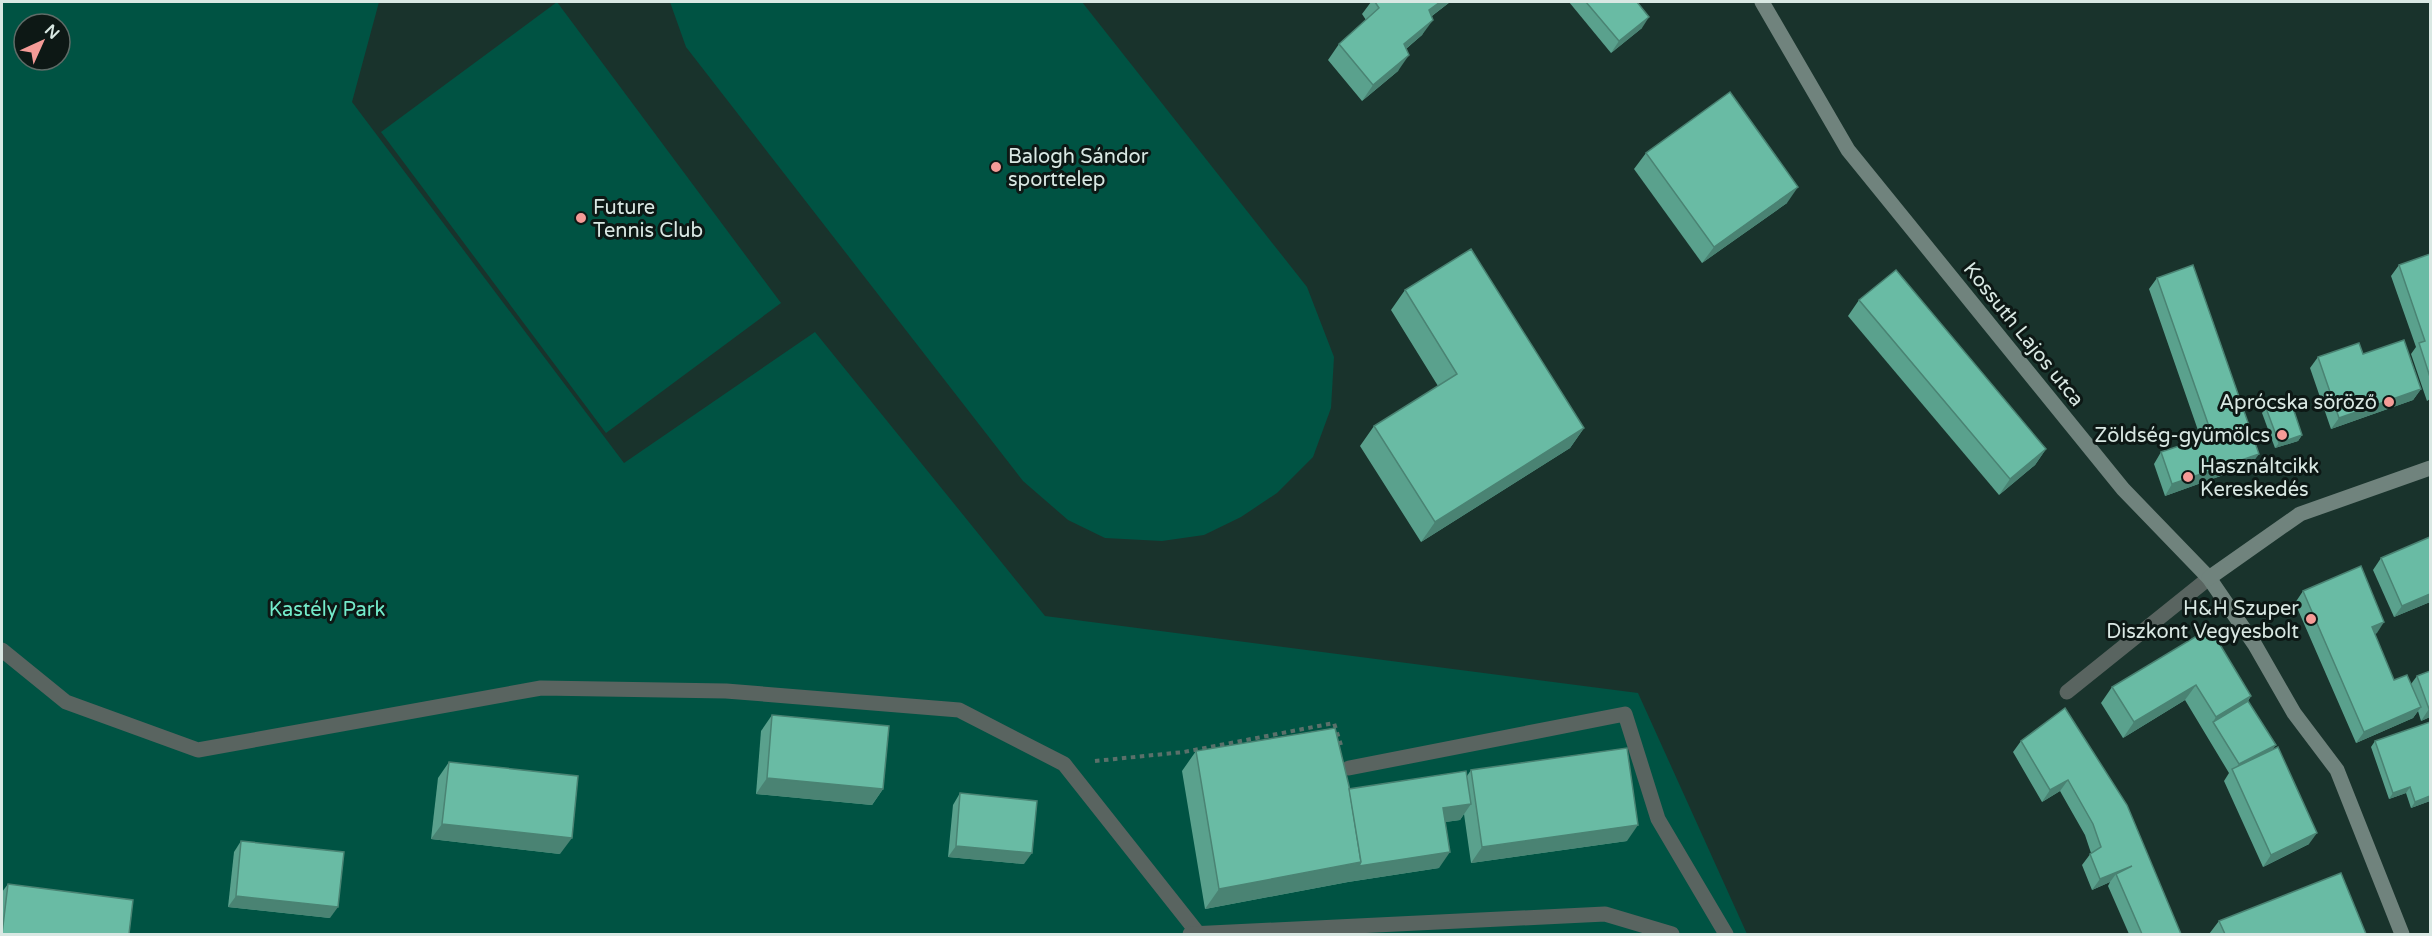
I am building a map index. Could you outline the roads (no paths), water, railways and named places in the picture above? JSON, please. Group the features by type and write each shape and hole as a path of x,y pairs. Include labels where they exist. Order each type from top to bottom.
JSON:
{"main road":[{"name":"Kossuth Lajos utca","path":"1762,2 1848,150 2123,489 2209,578 2254,645 2294,713 2337,770 2402,934"},
{"path":"2209,578 2300,514 2430,468"}],"street":[{"path":"2067,692 2209,578"},
{"path":"2,650 66,702 198,750 541,688 726,692 959,710 1064,764 1193,933 1605,914 1672,934"},
{"path":"1349,768 1625,714 1658,819 1726,934"}],"place":[{"name":"Balogh Sándor sporttelep","path":"996,167"},
{"name":"Future Tennis Club","path":"581,218"},
{"name":"Aprócska söröző","path":"2389,402"},
{"name":"Zöldség-gyümölcs","path":"2282,435"},
{"name":"Használtcikk Kereskedés","path":"2188,477"},
{"name":"H&H Szuper Diszkont Vegyesbolt","path":"2311,619"}],"park label":[{"name":"Kastély Park","path":"327,609"}]}
